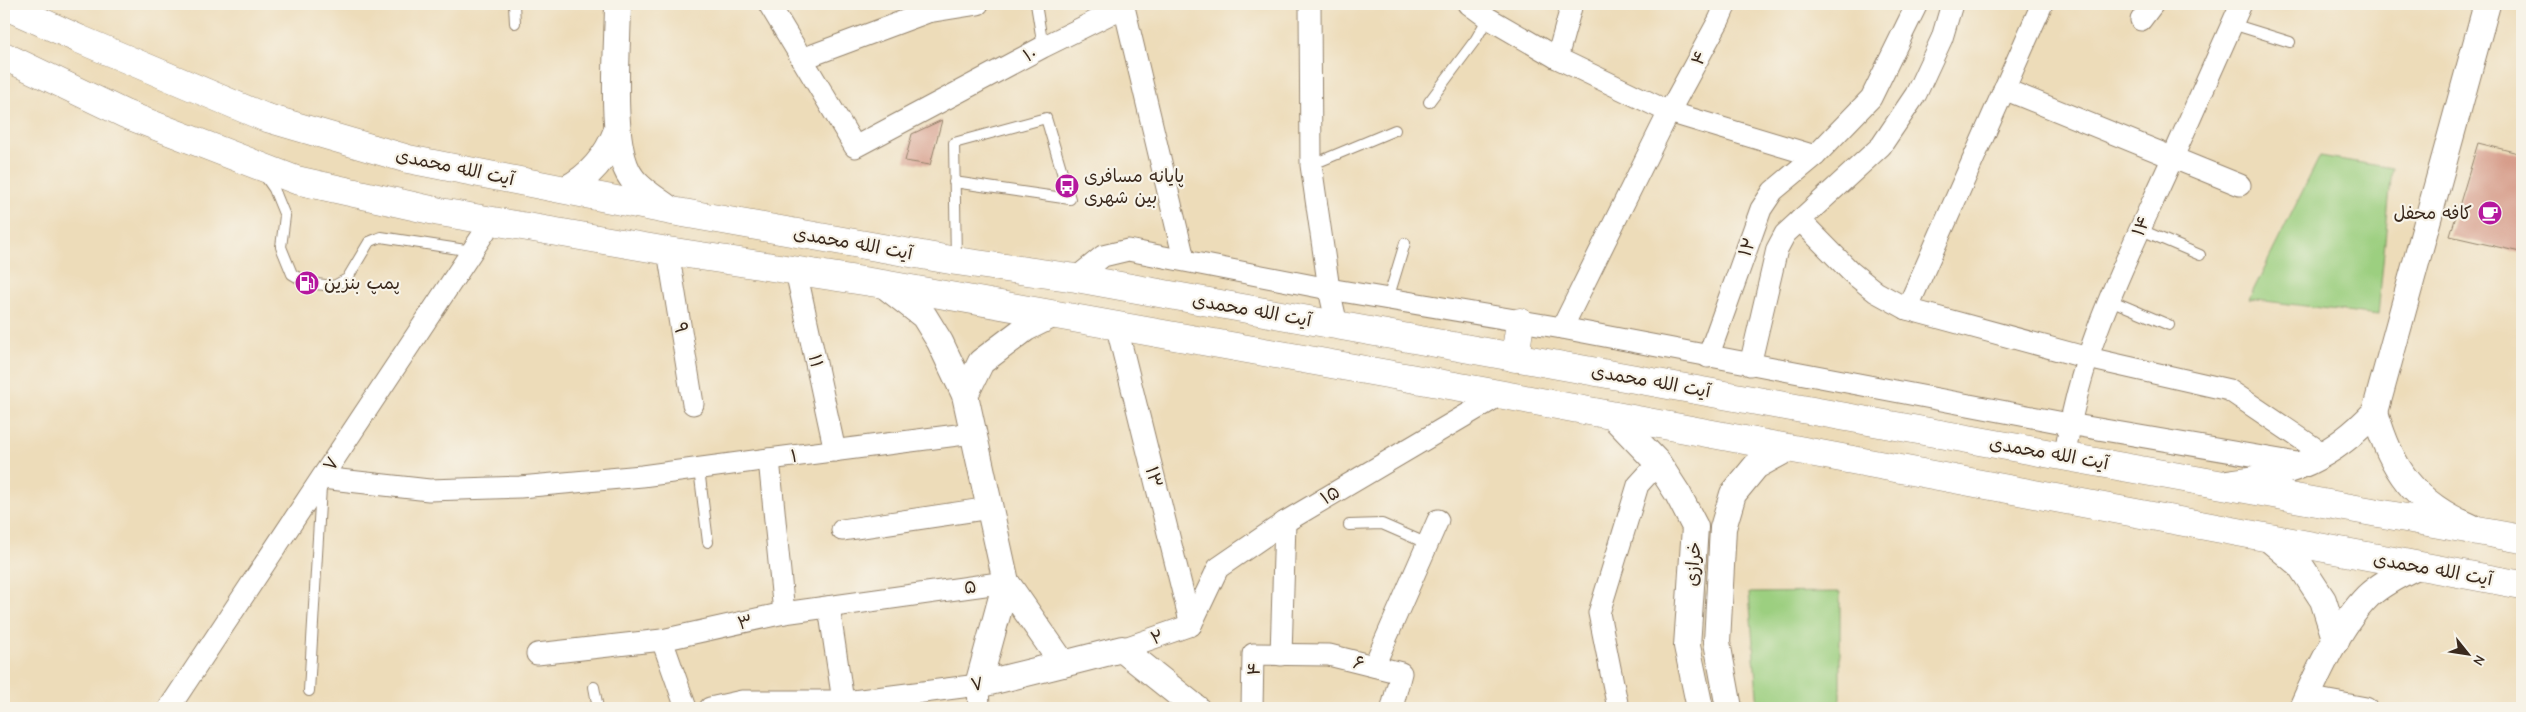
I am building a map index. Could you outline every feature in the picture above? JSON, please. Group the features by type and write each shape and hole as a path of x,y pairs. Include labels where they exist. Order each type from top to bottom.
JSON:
{"main road":[{"name":"آیت الله محمدی","path":"20,11 264,117 408,159 672,211 956,261 1076,278 2220,484 2349,510 2481,531 2522,540"},
{"name":"آیت الله محمدی","path":"4,56 125,114 296,180 440,212 668,252 883,284 1116,328 1699,431 2522,585"},
{"path":"1515,358 1520,322"},
{"path":"1644,422 1653,419 1660,413 1663,404 1662,394 1658,386 1650,381"},
{"path":"1699,431 1693,425 1690,408 1701,394 1709,392"}],"street":[{"path":"618,4 617,130 623,159 631,178 672,211"},
{"name":"۱۰","path":"769,4 855,147 1123,6 1184,259"},
{"path":"802,59 928,12 978,4"},
{"path":"1310,4 1310,165 1329,289 1337,325"},
{"path":"1557,58 1572,4"},
{"name":"۴","path":"1562,328 1669,112 1726,4"},
{"name":"۱۲","path":"1708,357 1761,209 1773,191 1815,156 1871,98 1917,4"},
{"path":"1750,365 1777,248 1785,234 1882,146 1916,94 1942,38 1952,4"},
{"path":"1907,309 2042,4"},
{"name":"۱۴","path":"2065,457 2069,424 2088,358 2110,300 2139,230 2241,4"},
{"path":"2220,484 2262,479 2314,460 2358,430 2375,412 2487,4"},
{"path":"1477,8 1557,58 1669,112 1815,156"},
{"path":"2004,89 2240,185"},
{"path":"566,189 589,174 609,149 617,130"},
{"path":"1800,220 1852,272 1876,292 1907,309 2088,358 2228,390 2314,460"},
{"name":"۷","path":"169,708 492,221"},
{"path":"1076,278 1103,256 1128,250 1184,259 1329,289 1562,328 2069,424 2314,460"},
{"name":"۹","path":"668,252 693,404"},
{"name":"۱۱","path":"796,271 835,451"},
{"path":"883,284 924,316 940,342 965,395 1006,582 1063,664"},
{"path":"965,395 981,362 1026,328 1050,316"},
{"name":"۱۳","path":"1116,328 1191,626"},
{"name":"۱۵","path":"1191,626 1218,568 1285,522 1500,395"},
{"path":"2375,412 2384,444 2400,474 2417,492 2450,518 2481,531"},
{"name":"خرازی","path":"1613,416 1658,463 1678,494 1695,527 1687,646 1700,708"},
{"name":"۱","path":"784,613 769,460 973,433"},
{"name":"خرازی","path":"1729,708 1717,642 1722,528 1733,494 1750,473 1756,466 1787,448"},
{"path":"322,478 429,490 520,487 769,460"},
{"path":"1618,708 1600,613 1638,485 1658,463"},
{"path":"842,530 990,508"},
{"path":"1374,666 1438,520"},
{"path":"1281,655 1285,522"},
{"path":"2268,538 2300,565 2323,600 2336,641"},
{"path":"2366,708 2305,703 2350,616 2369,596 2392,579 2417,566"},
{"name":"۵","path":"829,607 1006,582 978,697"},
{"path":"829,607 844,704"},
{"name":"۳","path":"537,654 662,640 784,613 829,607"},
{"name":"۲","path":"1122,649 1191,626"},
{"path":"662,640 686,708"},
{"path":"1122,649 1196,708"},
{"name":"۷","path":"710,708 742,701 844,704 978,697 1063,664 1122,649"},
{"name":"۴","path":"1252,708 1253,654 1281,655"},
{"name":"۶","path":"1281,655 1329,655 1401,673 1392,708"}],"lane":[{"path":"514,4 515,23"},
{"path":"1036,4 1043,47"},
{"path":"1429,102 1476,39 1477,8"},
{"path":"2232,24 2290,42"},
{"path":"954,182 1070,199 1046,118 954,143 954,182 956,261"},
{"path":"1310,165 1395,130"},
{"path":"256,165 274,189 285,216 281,247 292,274 307,282 334,286 347,279 369,242 381,237 472,251"},
{"path":"2139,230 2200,255"},
{"path":"1388,299 1405,243"},
{"path":"2110,300 2169,325"},
{"path":"699,469 708,542"},
{"path":"309,691 322,478"},
{"path":"1349,524 1382,524 1428,544"},
{"path":"594,687 598,708"}],"green space":[{"path":"2320,156 2392,168 2378,315 2249,299"},
{"path":"1840,592 1840,708 1758,708 1749,593"}],"building":[{"path":"942,120 930,165 905,161 912,134"},
{"name":"کافه محفل","path":"2478,143 2522,154 2522,242 2520,252 2450,236"}],"place":[{"name":"پایانه مسافری بین شهری","path":"1067,186"},
{"name":"کافه محفل","path":"2490,213"},
{"name":"پمپ بنزین","path":"307,283"}]}
